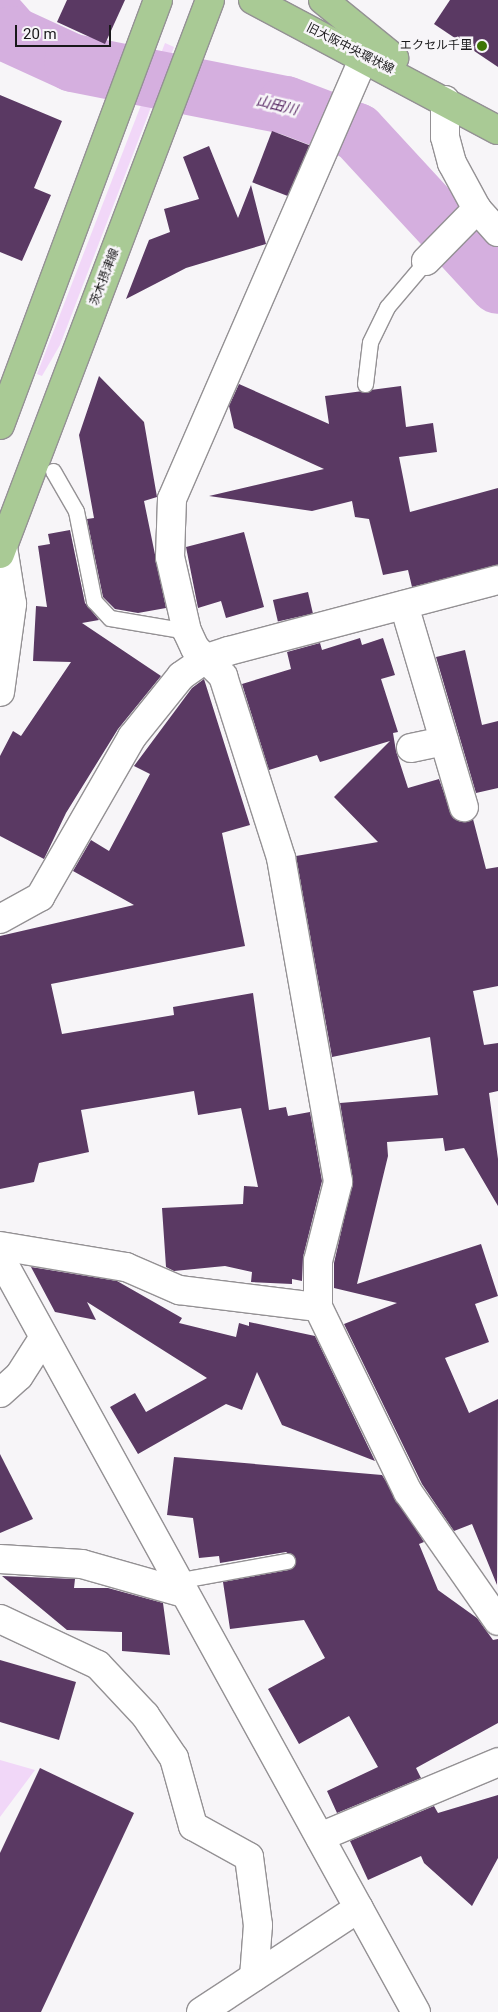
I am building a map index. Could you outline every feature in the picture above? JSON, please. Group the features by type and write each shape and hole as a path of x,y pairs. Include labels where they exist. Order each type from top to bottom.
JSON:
{"main road":[{"name":"茨木摂津線","path":"1,551 210,0"},
{"name":"旧大阪中央環状線","path":"254,0 365,55 498,130"},
{"name":"旧大阪中央環状線","path":"329,2 445,100"},
{"path":"0,425 153,12"}],"street":[{"path":"365,55 348,98 172,499 170,557 187,631 195,648 223,676 281,858 338,1182 318,1261 318,1307 408,1492 498,1621"},
{"path":"445,100 445,137 452,163 477,209 498,232"},
{"path":"426,261 477,209"},
{"path":"0,692 12,604 1,551"},
{"path":"0,919 40,897 132,737 181,676 207,658 498,580"},
{"path":"404,605 464,807"},
{"path":"411,748 444,741"},
{"path":"0,1246 126,1267 179,1290 318,1307"},
{"path":"0,1257 42,1340 416,2012"},
{"path":"0,1393 19,1376 42,1340"},
{"path":"0,1559 82,1564 180,1587"},
{"path":"0,1619 98,1665 145,1715 174,1758 194,1826 249,1857 258,1925 254,1977"},
{"path":"320,1838 498,1762"},
{"path":"201,2012 359,1908"}],"lane":[{"path":"365,384 370,342 387,307 426,261"},
{"path":"53,471 76,511 94,601 110,618 187,631"},
{"path":"180,1587 287,1561"}],"shaded area":[{"path":"165,43 174,47 60,345 42,376 37,374"},
{"path":"0,1760 35,1770 0,1817"}],"building":[{"path":"67,0 125,0 105,44 57,22"},
{"name":"エクセル千里","path":"450,0 498,0 498,67 434,24"},
{"path":"0,95 62,121 34,188 51,195 22,261 0,252"},
{"path":"272,131 309,145 290,197 252,182"},
{"path":"209,146 238,218 251,185 266,244 186,268 126,299 149,240 170,232 164,209 199,199 183,157"},
{"path":"99,376 144,422 157,497 144,501 166,608 138,613 115,609 103,597 87,519 94,518 79,435"},
{"path":"239,384 329,424 325,396 401,386 406,427 433,423 437,452 399,457 410,512 498,488 498,565 412,587 408,570 383,575 369,519 355,517 352,501 312,511 209,496 324,469 234,428 229,406"},
{"path":"70,530 85,603 99,620 82,623 161,676 118,729 66,813 44,859 0,836 0,756 13,731 21,736 71,662 33,661 36,606 47,607 38,546 50,544 48,534"},
{"path":"244,532 264,607 226,618 221,601 198,608 186,547"},
{"path":"308,592 313,613 278,622 273,600"},
{"path":"360,638 362,645 383,638 395,675 381,679 398,732 393,733 396,751 408,788 439,779 453,818 461,822 473,819 486,869 498,867 498,986 473,991 484,1045 498,1043 498,1091 489,1093 498,1159 498,1206 464,1148 445,1151 443,1138 387,1142 388,1156 357,1284 481,1244 498,1296 475,1304 489,1342 445,1358 469,1413 498,1399 497,1585 472,1524 454,1531 422,1484 344,1324 397,1303 334,1288 334,1263 353,1180 340,1103 438,1095 430,1037 332,1057 296,856 378,842 334,797 390,741 320,762 317,755 269,770 242,684 291,669 287,652 320,643 322,650"},
{"path":"465,650 482,725 498,721 498,788 476,793 436,657"},
{"path":"204,679 250,825 222,833 245,946 51,984 62,1034 174,1015 173,1007 253,993 269,1110 286,1107 288,1116 310,1112 322,1181 303,1257 302,1281 292,1279 292,1284 251,1282 252,1272 225,1266 174,1271 166,1267 162,1208 243,1204 244,1186 258,1187 241,1108 198,1115 194,1091 81,1110 89,1152 39,1163 34,1182 0,1189 0,936 134,905 73,871 91,840 109,851 150,774 134,766 192,688"},
{"path":"31,1267 117,1281 182,1318 179,1323 236,1337 239,1323 249,1326 249,1322 315,1336 375,1461 282,1425 257,1372 242,1410 226,1404 138,1454 110,1407 135,1393 146,1412 207,1378 87,1302 96,1320 55,1312"},
{"path":"0,1454 33,1519 0,1533"},
{"path":"174,1457 382,1475 424,1542 419,1544 438,1590 477,1618 493,1640 498,1639 498,1723 416,1768 421,1778 337,1813 327,1791 378,1767 349,1716 299,1744 268,1689 325,1658 304,1620 230,1629 223,1582 289,1570 296,1559 286,1552 220,1563 219,1556 199,1558 193,1518 167,1515"},
{"path":"2,1576 75,1579 74,1588 108,1588 163,1603 170,1655 122,1651 122,1632 67,1630"},
{"path":"0,1660 76,1682 59,1740 0,1722"},
{"path":"40,1768 134,1813 41,2012 0,2012 0,1853"},
{"path":"498,1795 498,1858 472,1906 424,1863 421,1856 368,1880 350,1841 434,1806 438,1813"}],"waterway":[{"name":"山田川","path":"0,21 12,35 73,63 286,105 357,132 498,285"}],"place":[{"name":"エクセル千里","path":"482,46"}]}
